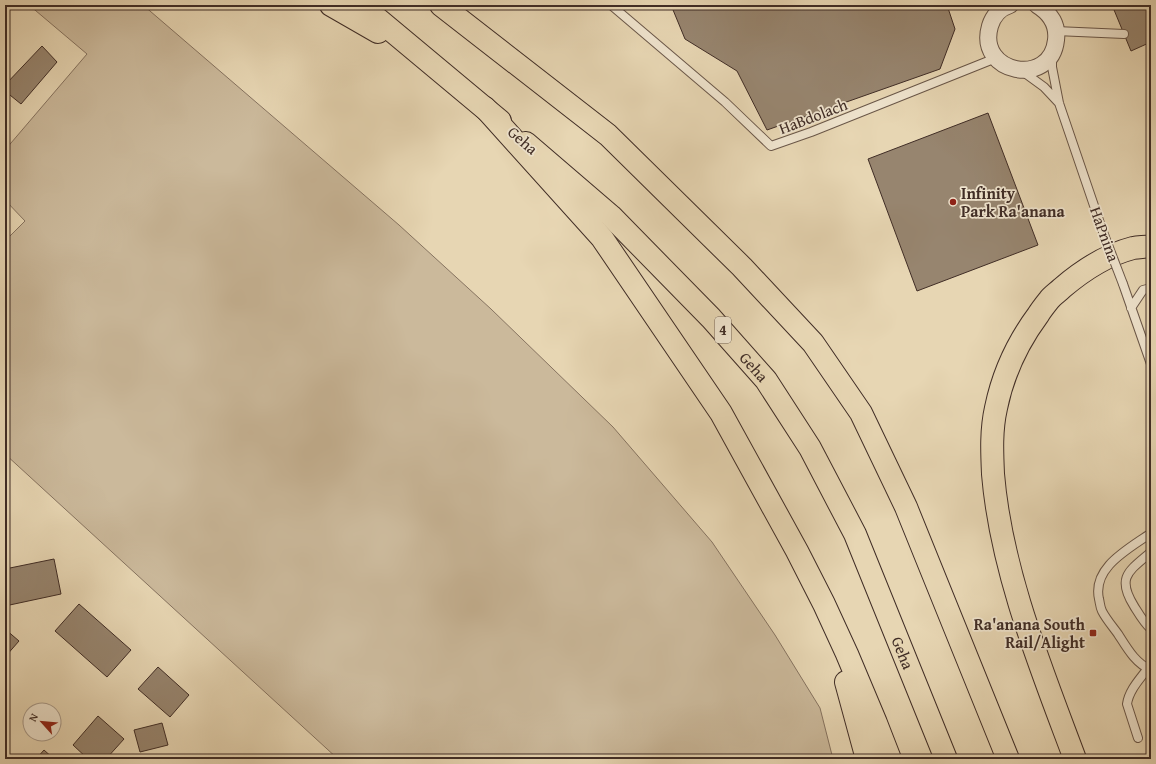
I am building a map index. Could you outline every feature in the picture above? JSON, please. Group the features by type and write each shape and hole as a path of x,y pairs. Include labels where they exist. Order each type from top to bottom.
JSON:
{"highway":[{"path":"331,5 425,59"},
{"name":"Geha","path":"361,5 485,108 611,216 711,318 766,380 810,448 855,534 946,759"},
{"path":"441,5 608,135 742,267 814,343 861,413 906,507 1008,759"},
{"path":"485,108 602,238 721,413 797,551 824,604 890,759"},
{"path":"1075,759 1025,619 1007,560 994,490 992,440 996,408 1013,355 1030,326 1049,300 1090,267 1109,257 1133,248 1151,246"},
{"path":"824,604 867,759"}],"street":[{"path":"1010,5 995,10 988,32 988,41 991,50 1003,65 1012,69 1022,70 1032,69 1041,65 1052,53 1056,41 1056,31 1053,20 1037,5"}],"lane":[{"name":"HaBdolach","path":"611,5 725,102 771,146 811,132 996,58"},
{"path":"1056,31 1124,34"},
{"name":"HaPnina","path":"1052,53 1052,66 1059,103 1103,232 1151,364"},
{"name":"HaPnina","path":"1022,70 1044,87 1059,103"},
{"path":"1131,308 1143,290 1151,288"},
{"path":"1138,738 1127,704 1128,698 1132,689 1150,669 1131,654 1102,610 1098,595 1098,584 1102,574 1110,563 1151,533"},
{"path":"1151,552 1129,573 1125,581 1125,588 1128,597 1143,620 1151,629"}],"shaded area":[{"path":"29,5 143,5 399,225 491,309 613,427 712,542 775,635 820,708 833,759 338,759 5,454 5,241 25,221 5,200 5,150 87,54"}],"building":[{"path":"671,5 947,5 955,29 940,69 767,130 737,71 685,39"},
{"path":"1112,5 1151,5 1151,42 1131,51"},
{"path":"42,46 57,62 21,104 5,91 5,85"},
{"name":"Infinity Park Ra'anana","path":"988,113 1038,245 917,291 868,159"},
{"path":"54,559 61,594 5,606 5,569"},
{"path":"79,604 131,650 107,677 55,631"},
{"path":"5,629 19,641 5,657"},
{"path":"158,667 189,695 170,717 138,689"},
{"path":"98,716 124,739 106,759 88,759 73,745"},
{"path":"162,723 168,745 140,752 134,730"},
{"path":"44,750 54,759 36,759"}],"place":[{"name":"Infinity Park Ra'anana","path":"953,202"},
{"name":"Ra'anana South Rail/Alight","path":"1093,633"}]}
